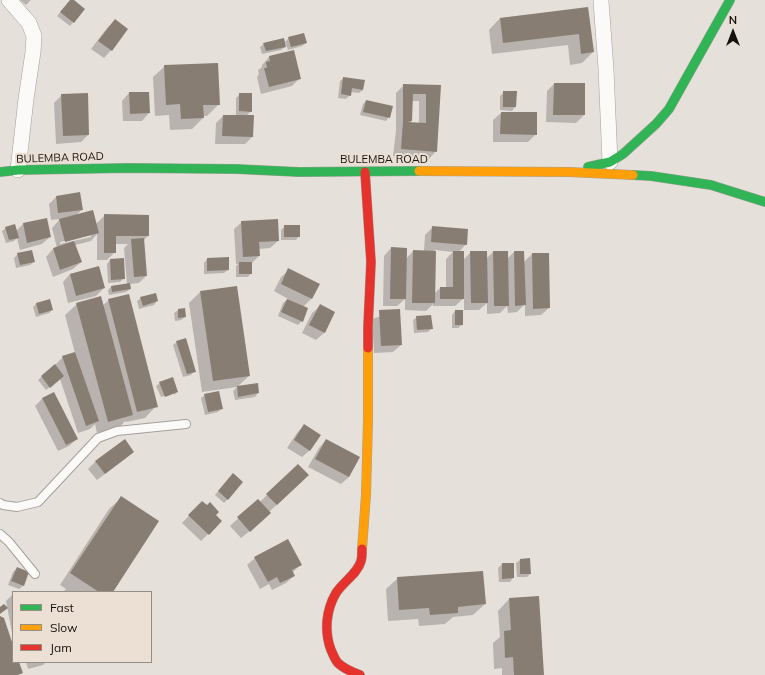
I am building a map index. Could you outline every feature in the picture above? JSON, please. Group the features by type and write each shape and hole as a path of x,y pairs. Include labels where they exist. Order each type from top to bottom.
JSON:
{"street":[{"path":"9,0 30,23 34,36 18,170"},
{"path":"569,172 610,162 623,154 670,110 730,0"},
{"path":"601,1 610,162"},
{"name":"BULEMBA ROAD","path":"0,172 18,170 136,168 236,169 299,172 569,172 651,176 711,185 765,202"},
{"path":"360,675 347,670 337,662 330,648 326,626 330,604 340,588 357,570 361,561 366,495 368,328 371,262 365,172"}],"lane":[{"path":"0,503 3,505 17,506 38,502 98,438 117,431 186,424"},
{"path":"0,534 9,542 35,574"}],"building":[{"path":"70,0 74,0 85,9 74,23 60,12"},
{"path":"588,7 594,52 581,54 579,34 503,43 500,18"},
{"path":"115,19 128,29 112,51 98,41"},
{"path":"304,33 307,43 291,47 288,37"},
{"path":"284,38 286,47 266,51 263,43"},
{"path":"294,50 301,79 269,87 264,68 267,68 266,62 270,61 269,56"},
{"path":"218,63 220,105 203,105 204,118 181,119 180,104 166,105 164,65"},
{"path":"343,77 365,80 363,90 352,88 351,96 341,94"},
{"path":"554,83 585,83 585,115 553,115"},
{"path":"403,84 441,85 437,152 401,149","holes":["413,94 426,94 426,123 407,122 412,121"]},
{"path":"503,91 517,91 516,107 503,107"},
{"path":"129,92 149,92 150,113 130,114"},
{"path":"88,93 89,135 63,136 61,94"},
{"path":"239,93 252,93 252,112 239,111"},
{"path":"366,100 393,106 390,118 363,112"},
{"path":"501,112 537,112 537,135 500,134"},
{"path":"223,115 254,115 253,137 222,136"},
{"path":"80,192 83,210 58,213 56,196"},
{"path":"93,210 99,233 65,242 59,219"},
{"path":"104,214 149,215 149,236 116,236 116,253 104,253"},
{"path":"47,218 51,237 27,243 23,223"},
{"path":"278,219 279,241 259,242 260,256 243,257 241,221"},
{"path":"15,224 19,238 9,240 5,227"},
{"path":"284,225 300,225 300,237 284,237"},
{"path":"432,226 468,229 467,245 431,242"},
{"path":"144,238 147,276 134,277 131,239"},
{"path":"74,241 82,262 60,270 53,248"},
{"path":"391,247 407,248 406,299 390,299"},
{"path":"32,250 35,262 20,265 17,253"},
{"path":"413,250 436,251 435,303 412,303"},
{"path":"453,251 464,251 464,299 440,299 440,287 453,287"},
{"path":"470,251 487,251 488,303 471,303"},
{"path":"493,251 508,251 509,306 494,306"},
{"path":"514,251 524,251 526,305 515,306"},
{"path":"532,253 549,253 550,308 533,309"},
{"path":"229,257 229,270 207,271 207,258"},
{"path":"124,258 125,279 111,280 110,259"},
{"path":"239,262 252,262 252,274 239,274"},
{"path":"99,266 105,288 76,296 70,274"},
{"path":"288,268 320,284 312,299 281,284"},
{"path":"130,283 131,289 112,292 111,286"},
{"path":"237,286 250,376 213,381 200,291"},
{"path":"156,293 158,301 143,306 140,297"},
{"path":"129,294 158,407 137,412 108,299"},
{"path":"101,296 133,415 108,422 76,303"},
{"path":"50,299 53,310 39,314 36,303"},
{"path":"287,299 308,308 303,322 281,312"},
{"path":"320,304 335,312 325,333 309,325"},
{"path":"185,308 186,317 178,318 178,309"},
{"path":"400,309 402,345 381,346 379,310"},
{"path":"455,310 463,310 463,325 455,325"},
{"path":"431,315 433,329 417,330 416,316"},
{"path":"186,338 196,372 187,374 176,341"},
{"path":"75,352 99,421 86,426 62,356"},
{"path":"55,364 64,376 50,388 41,376"},
{"path":"173,377 178,392 165,397 159,382"},
{"path":"258,383 259,393 238,397 237,386"},
{"path":"219,391 223,409 208,412 204,394"},
{"path":"54,392 78,439 66,445 42,398"},
{"path":"304,424 321,435 310,451 294,440"},
{"path":"125,439 134,452 105,474 95,461"},
{"path":"326,439 360,457 349,477 315,459"},
{"path":"298,464 309,475 277,505 266,494"},
{"path":"233,473 243,482 228,500 218,491"},
{"path":"121,496 159,521 114,591 97,591 70,573"},
{"path":"258,499 271,513 250,532 237,517"},
{"path":"202,501 207,505 210,502 219,512 216,515 222,521 209,535 188,515"},
{"path":"288,539 302,565 292,570 295,576 280,583 277,577 268,582 254,557"},
{"path":"530,558 531,574 520,574 520,559"},
{"path":"502,563 514,563 514,578 502,579"},
{"path":"17,567 29,572 24,586 11,581"},
{"path":"483,571 486,604 458,607 458,613 430,615 429,608 399,610 397,577"},
{"path":"539,596 544,675 514,675 513,657 505,658 504,631 511,630 509,598"},
{"path":"4,604 8,608 0,614 0,607"},
{"path":"0,616 4,618 12,642 12,663 19,663 23,673 18,675 0,675"}],"traffic: fast":[{"path":"588,167 610,162 623,154 656,124 669,109 730,0"},
{"path":"0,172 18,170 128,168 236,169 299,172 419,171"},
{"path":"633,175 651,176 711,185 765,202"}],"traffic: slow":[{"path":"419,171 569,172 633,175"},
{"path":"362,549 366,495 368,348"}],"traffic: jam":[{"path":"365,172 371,262 368,348"},
{"path":"360,675 345,669 335,659 327,635 327,621 330,606 336,593 357,570 362,558 362,549"}]}
